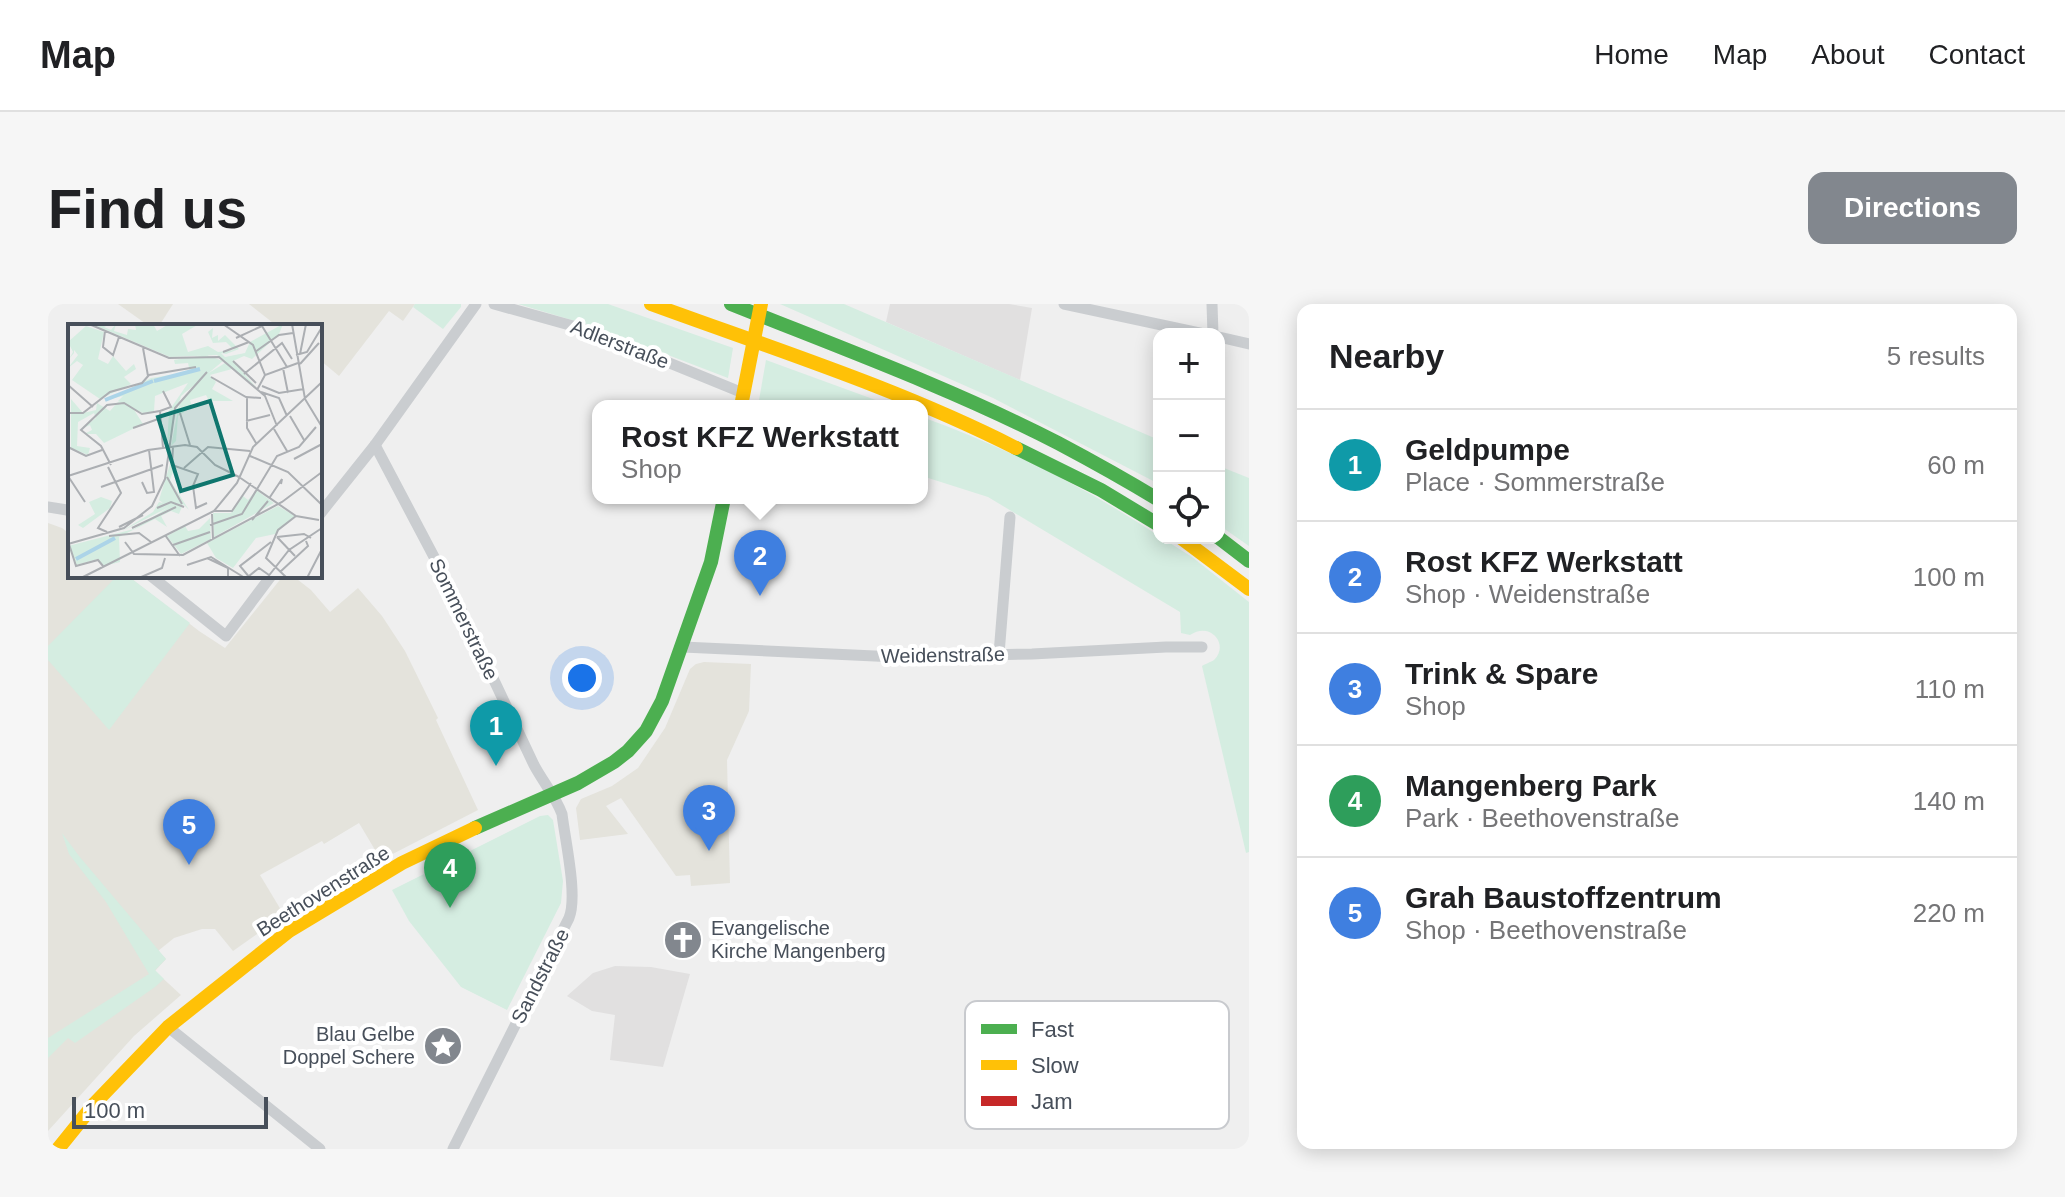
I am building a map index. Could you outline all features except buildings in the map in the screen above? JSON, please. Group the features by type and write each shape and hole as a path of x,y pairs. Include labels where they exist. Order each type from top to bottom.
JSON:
{"main road":[{"path":"651,304 911,400"},
{"path":"731,304 1006,417 1083,455 1153,496"},
{"path":"743,394 761,304"},
{"path":"928,407 965,422 1101,490 1153,521"},
{"name":"Beethovenstraße","path":"58,1149 95,1103 168,1027 289,931 402,863 454,837 554,799 628,751 646,731 662,701 683,647 711,562 723,504"},
{"path":"1225,543 1249,561"},
{"path":"1189,544 1249,589"}],"street":[{"path":"322,511 375,445 476,304"},
{"name":"Adlerstraße","path":"494,304 591,331 743,394"},
{"path":"1064,304 1176,328"},
{"path":"1212,304 1213,328"},
{"path":"1225,338 1249,344"},
{"name":"Sommerstraße","path":"375,445 452,591 534,765 554,799"},
{"path":"48,507 68,511"},
{"path":"999,654 1010,517"},
{"path":"154,578 226,636 270,578"},
{"name":"Weidenstraße","path":"683,647 896,657 1202,647"},
{"name":"Sandstraße","path":"453,1149 572,911 573,896 562,814 554,799"},
{"path":"168,1027 320,1149"}],"shaded area":[{"path":"118,304 173,304 160,324 146,324"},
{"path":"249,304 415,304 403,321 389,311 339,376 322,362 322,324 274,324"},
{"path":"890,304 1009,304 1032,308 1020,380 886,322"},
{"path":"48,523 68,532 68,578 131,578 225,648 281,578 296,578 330,612 358,588 382,616 405,651 478,810 381,860 359,823 260,875 284,915 233,951 215,929 202,929 174,938 158,951 166,959 155,971 181,995 134,1036 48,1131"},
{"path":"704,662 751,664 749,711 727,760 730,883 691,886 690,875 676,876 621,798 606,806 628,834 580,840 576,808 581,799 612,786 638,768 665,728 690,669"},
{"path":"615,966 651,967 690,974 663,1067 610,1060 615,1015 592,1011 567,996 593,973"}],"green space":[{"path":"415,304 461,304 461,307 443,329 413,307"},
{"path":"518,304 608,304 733,348 728,378 595,327"},
{"path":"780,304 844,304 1153,437 1153,481 993,398"},
{"path":"766,360 876,400 759,400"},
{"path":"928,419 1014,455 1102,501 1153,532 1153,544 1171,544 1249,602 1249,852 1246,853 1202,666 1214,660 1220,647 1219,641 1216,636 1204,631 1190,635 1181,633 1180,612 988,497 928,478"},
{"path":"1225,468 1249,478 1249,546 1225,529"},
{"path":"115,578 131,578 190,623 109,730 48,660 48,646"},
{"path":"548,815 553,820 563,881 561,903 507,1010 461,987 409,921 392,890 540,816"},
{"path":"62,833 166,959 155,970 164,979 155,987 75,1043 68,1038 48,1058 48,1038 149,974 106,902 69,854"}],"traffic: fast":[{"path":"731,304 978,405 1058,443 1153,497"},
{"path":"1016,448 1101,490 1153,521"},
{"path":"475,828 578,783 614,762 646,731 662,701 711,562 723,504"},
{"path":"1225,543 1249,561"}],"traffic: slow":[{"path":"651,304 910,400"},
{"path":"742,400 761,304"},
{"path":"928,407 1016,448"},
{"path":"1189,544 1249,589"},
{"path":"58,1149 95,1103 168,1027 289,931 402,863 475,828"}],"place":[{"name":"Rost KFZ Werkstatt","path":"760,596"},
{"name":"Geldpumpe","path":"496,766"},
{"name":"Trink & Spare","path":"709,851"},
{"name":"Grah Baustoffzentrum","path":"189,865"},
{"name":"Mangenberg Park","path":"450,908"},
{"name":"Evangelische Kirche Mangenberg","path":"683,940"},
{"name":"Blau Gelbe Doppel Schere","path":"443,1046"}]}
